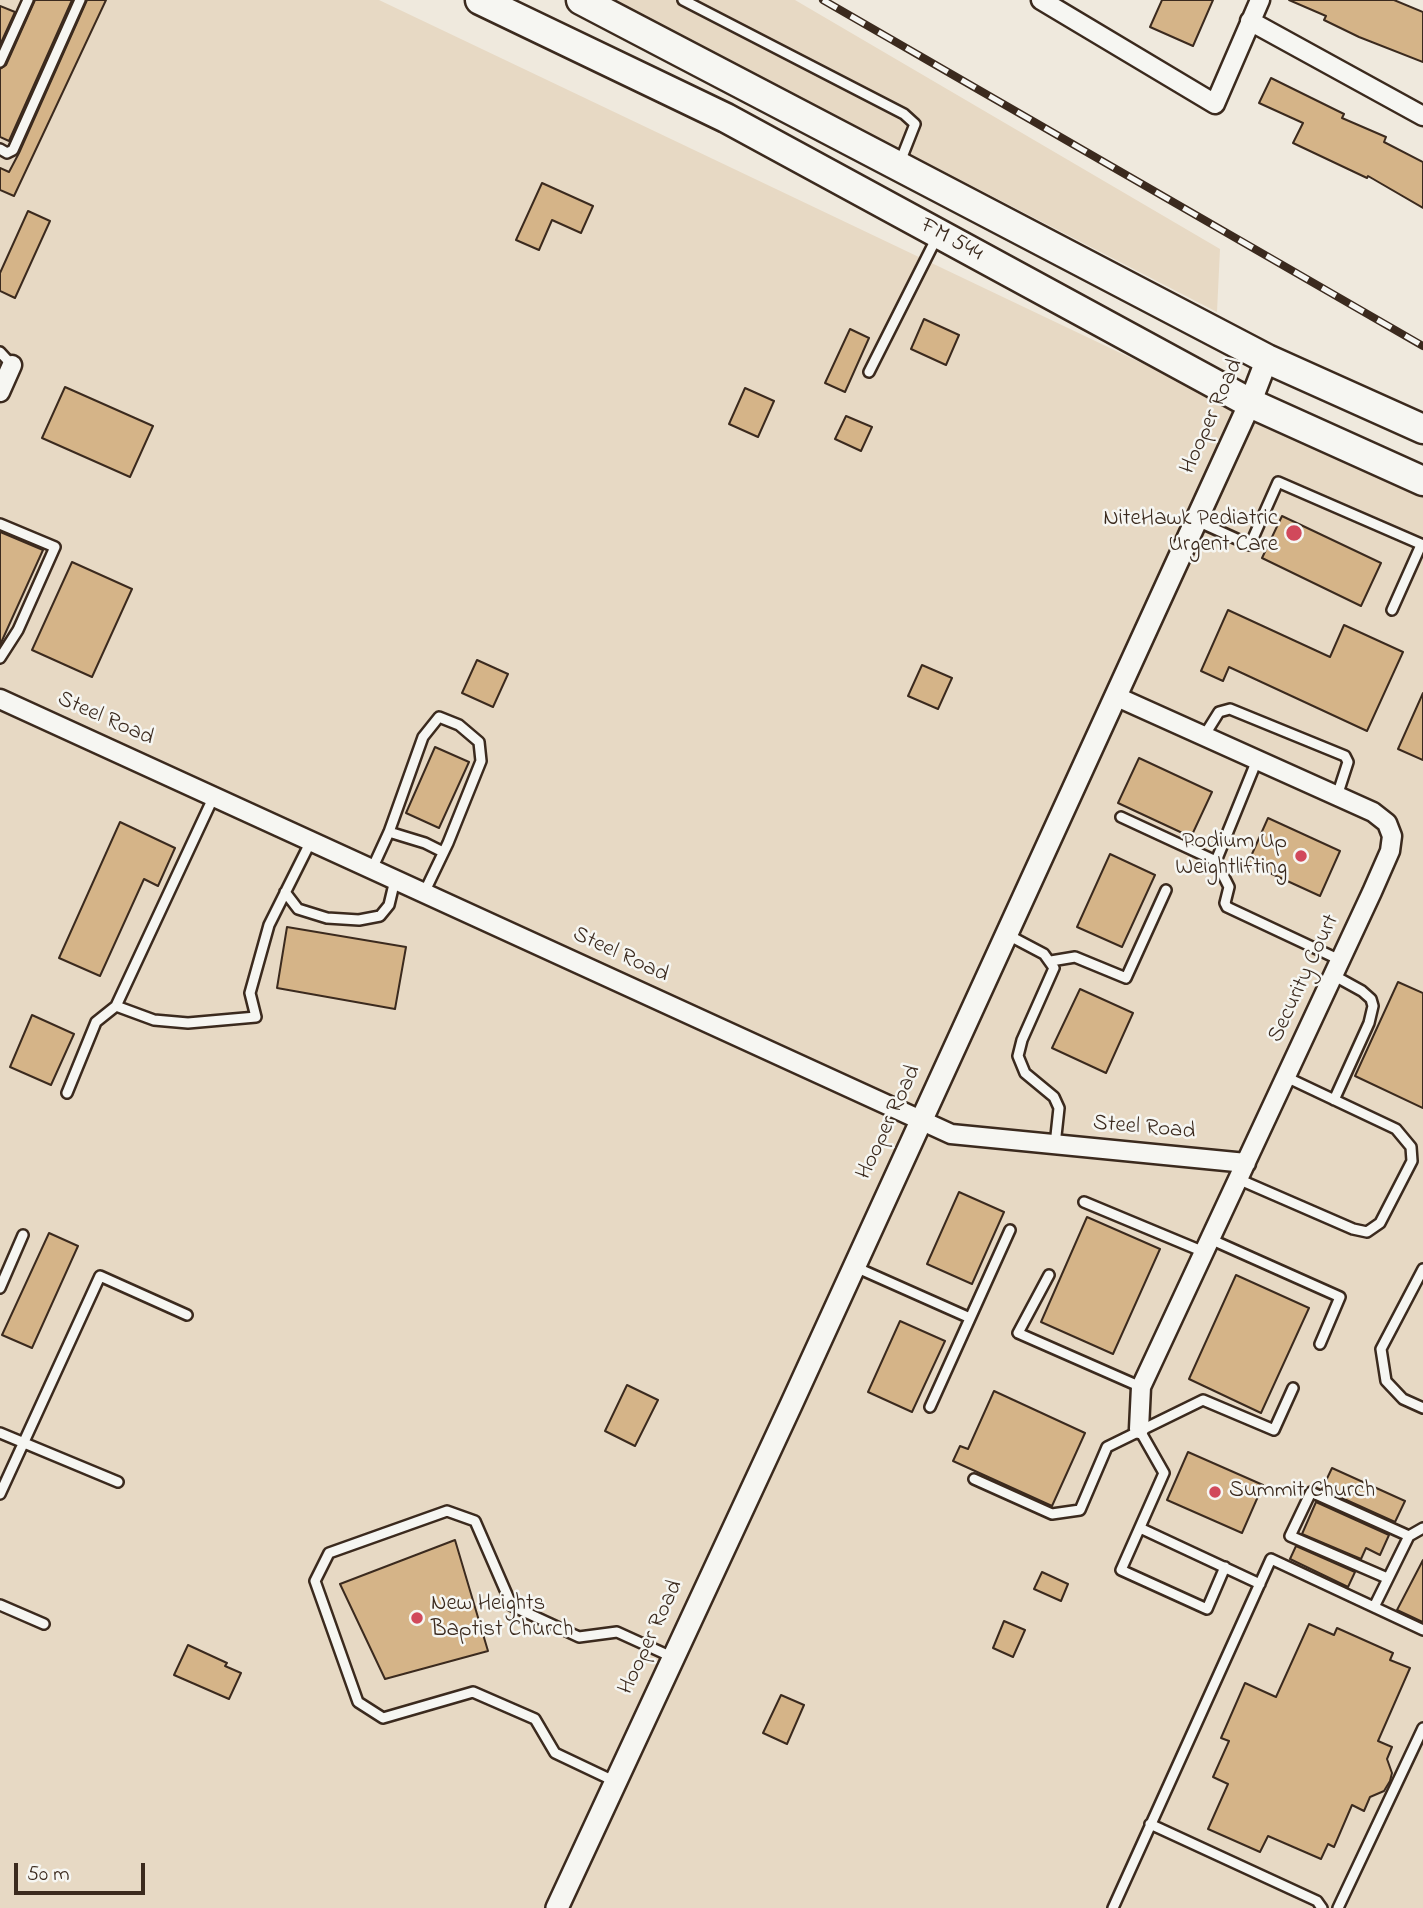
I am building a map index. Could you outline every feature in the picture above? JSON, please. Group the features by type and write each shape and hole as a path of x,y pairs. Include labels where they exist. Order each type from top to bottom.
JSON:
{"main road":[{"name":"FM 544","path":"480,0 726,118 1250,402 1423,481"},
{"name":"FM 544","path":"592,2 1081,265 1267,359 1423,429"},
{"path":"939,234 944,225 952,222 975,224 1043,258 1081,265"}],"street":[{"path":"1041,0 1215,104 1260,0"},
{"path":"1250,21 1423,116"},
{"path":"0,393 6,359"},
{"name":"Hooper Road","path":"556,1908 1006,934 1250,402 1267,359"},
{"name":"Security Court","path":"1115,696 1374,812 1387,823 1392,836 1390,851 1337,968 1141,1387 1139,1429"},
{"name":"Steel Road","path":"0,699 951,1134 1055,1145 1242,1171"}],"lane":[{"path":"0,62 28,0"},
{"path":"0,149 7,153 12,149 80,0"},
{"path":"682,0 904,114 915,124 898,167"},
{"path":"869,372 939,234"},
{"path":"1196,520 1250,545 1278,482 1422,545 1392,610"},
{"path":"0,524 55,547 18,630 0,658"},
{"path":"1204,736 1219,712 1230,709 1345,756 1348,762 1337,796"},
{"path":"372,869 389,832 423,737 439,718 459,725 479,743 481,761 424,892"},
{"path":"1216,861 1257,760"},
{"path":"67,1093 96,1022 116,1006 214,796"},
{"path":"1121,817 1216,861 1229,887 1225,903 1227,907 1337,968 1371,999 1373,1006 1370,1023 1334,1100"},
{"path":"389,832 425,843 443,852"},
{"path":"116,1006 154,1020 188,1023 256,1017 250,993 269,925 311,841"},
{"path":"285,892 298,909 327,918 359,920 380,916 389,905 396,880"},
{"path":"1051,961 1075,957 1126,978 1166,890"},
{"path":"1006,934 1034,947 1051,961 1053,975 1022,1040 1018,1056 1025,1073 1054,1097 1059,1108 1055,1145"},
{"path":"1242,1171 1353,1229 1367,1232 1380,1223 1412,1161 1411,1147 1396,1129 1286,1077"},
{"path":"1084,1202 1340,1297 1320,1344"},
{"path":"930,1406 1010,1230"},
{"path":"0,1288 23,1235"},
{"path":"853,1266 970,1318"},
{"path":"1423,1269 1381,1349 1386,1381 1403,1399 1423,1408"},
{"path":"1049,1275 1018,1333 1141,1387"},
{"path":"0,1494 100,1276 187,1315"},
{"path":"974,1479 1052,1514 1080,1510 1107,1447 1203,1400 1274,1430 1293,1388"},
{"path":"1139,1429 1164,1473 1121,1570 1207,1609 1225,1567"},
{"path":"0,1433 118,1482"},
{"path":"1387,1578 1290,1536 1311,1492 1409,1535"},
{"path":"614,1781 555,1754 535,1719 473,1692 383,1718 358,1702 315,1581 329,1553 447,1511 475,1521 512,1606 579,1637 617,1632 673,1657"},
{"path":"1140,1528 1260,1584"},
{"path":"1374,1607 1409,1535 1423,1528"},
{"path":"1113,1908 1271,1559 1423,1629"},
{"path":"0,1605 44,1624"},
{"path":"1338,1908 1423,1728"},
{"path":"1150,1824 1317,1901 1321,1908"}],"shaded area":[{"path":"0,0 379,0 1423,497 1423,1908 0,1908"},
{"path":"611,0 795,0 1220,249 1217,312"}],"building":[{"path":"35,0 72,0 9,141 0,137 0,69 6,65"},
{"path":"87,0 106,0 14,196 0,190 0,168 9,172 19,153"},
{"path":"1162,0 1213,0 1193,46 1150,27"},
{"path":"1289,0 1394,0 1423,12 1423,62 1359,37 1324,20 1326,16"},
{"path":"0,6 15,12 0,45"},
{"path":"1271,78 1344,114 1342,118 1386,137 1384,142 1423,162 1423,208 1368,176 1367,178 1293,143 1303,123 1259,103"},
{"path":"542,183 593,206 581,233 552,220 539,250 516,240"},
{"path":"28,211 50,221 15,298 0,291 0,273"},
{"path":"924,319 959,335 946,365 911,349"},
{"path":"850,329 869,338 845,392 825,383"},
{"path":"65,387 153,426 130,477 42,438"},
{"path":"745,388 774,401 758,437 729,424"},
{"path":"846,416 872,427 861,451 835,439"},
{"path":"1282,516 1381,563 1361,606 1262,558"},
{"path":"0,532 43,550 0,645"},
{"path":"72,562 132,589 92,677 32,650"},
{"path":"1228,610 1330,657 1344,625 1403,652 1367,731 1229,667 1223,681 1201,671"},
{"path":"477,660 508,674 493,707 462,693"},
{"path":"922,665 952,678 938,709 908,696"},
{"path":"1423,693 1423,760 1398,749"},
{"path":"435,747 469,762 439,828 406,813"},
{"path":"1139,758 1212,792 1191,837 1118,803"},
{"path":"1268,818 1340,851 1320,896 1248,863"},
{"path":"120,822 175,848 158,886 144,879 100,976 59,958"},
{"path":"1110,854 1155,875 1122,947 1077,927"},
{"path":"287,927 406,947 395,1009 277,988"},
{"path":"1398,982 1423,993 1423,1108 1355,1076"},
{"path":"1080,989 1133,1013 1106,1073 1052,1048"},
{"path":"32,1015 74,1034 51,1085 10,1067"},
{"path":"959,1192 1004,1212 972,1284 927,1264"},
{"path":"1087,1217 1160,1249 1113,1354 1041,1322"},
{"path":"49,1233 78,1246 32,1348 2,1335"},
{"path":"1236,1275 1309,1308 1261,1413 1189,1379"},
{"path":"900,1321 945,1341 912,1412 868,1392"},
{"path":"627,1385 658,1400 635,1446 605,1431"},
{"path":"994,1391 1085,1433 1052,1506 953,1461 960,1446 968,1449"},
{"name":"Summit Church","path":"1188,1452 1263,1485 1242,1533 1167,1500"},
{"path":"1332,1468 1405,1501 1395,1522 1322,1489"},
{"path":"1316,1502 1389,1535 1380,1555 1366,1548 1361,1559 1302,1534"},
{"name":"New Heights Baptist Church","path":"455,1540 488,1651 385,1679 340,1584"},
{"path":"1296,1546 1355,1572 1348,1587 1290,1559"},
{"path":"1423,1560 1423,1622 1397,1610"},
{"path":"1042,1572 1068,1584 1061,1601 1034,1589"},
{"path":"1004,1621 1025,1630 1013,1657 993,1648"},
{"path":"1309,1624 1334,1635 1337,1628 1393,1653 1390,1660 1410,1668 1378,1741 1392,1747 1387,1759 1392,1773 1390,1781 1384,1791 1370,1797 1364,1811 1352,1805 1334,1847 1328,1844 1321,1859 1268,1836 1260,1852 1208,1829 1228,1784 1213,1777 1229,1741 1221,1738 1245,1683 1276,1697"},
{"path":"188,1645 227,1663 225,1666 241,1673 229,1699 174,1675"},
{"path":"781,1695 804,1705 787,1744 763,1733"}],"railway":[{"path":"823,0 1423,346"}],"place":[{"name":"NiteHawk Pediatric Urgent Care","path":"1294,533"},
{"name":"Podium Up Weightlifting","path":"1301,856"},
{"name":"Summit Church","path":"1215,1492"},
{"name":"New Heights Baptist Church","path":"417,1618"}]}
